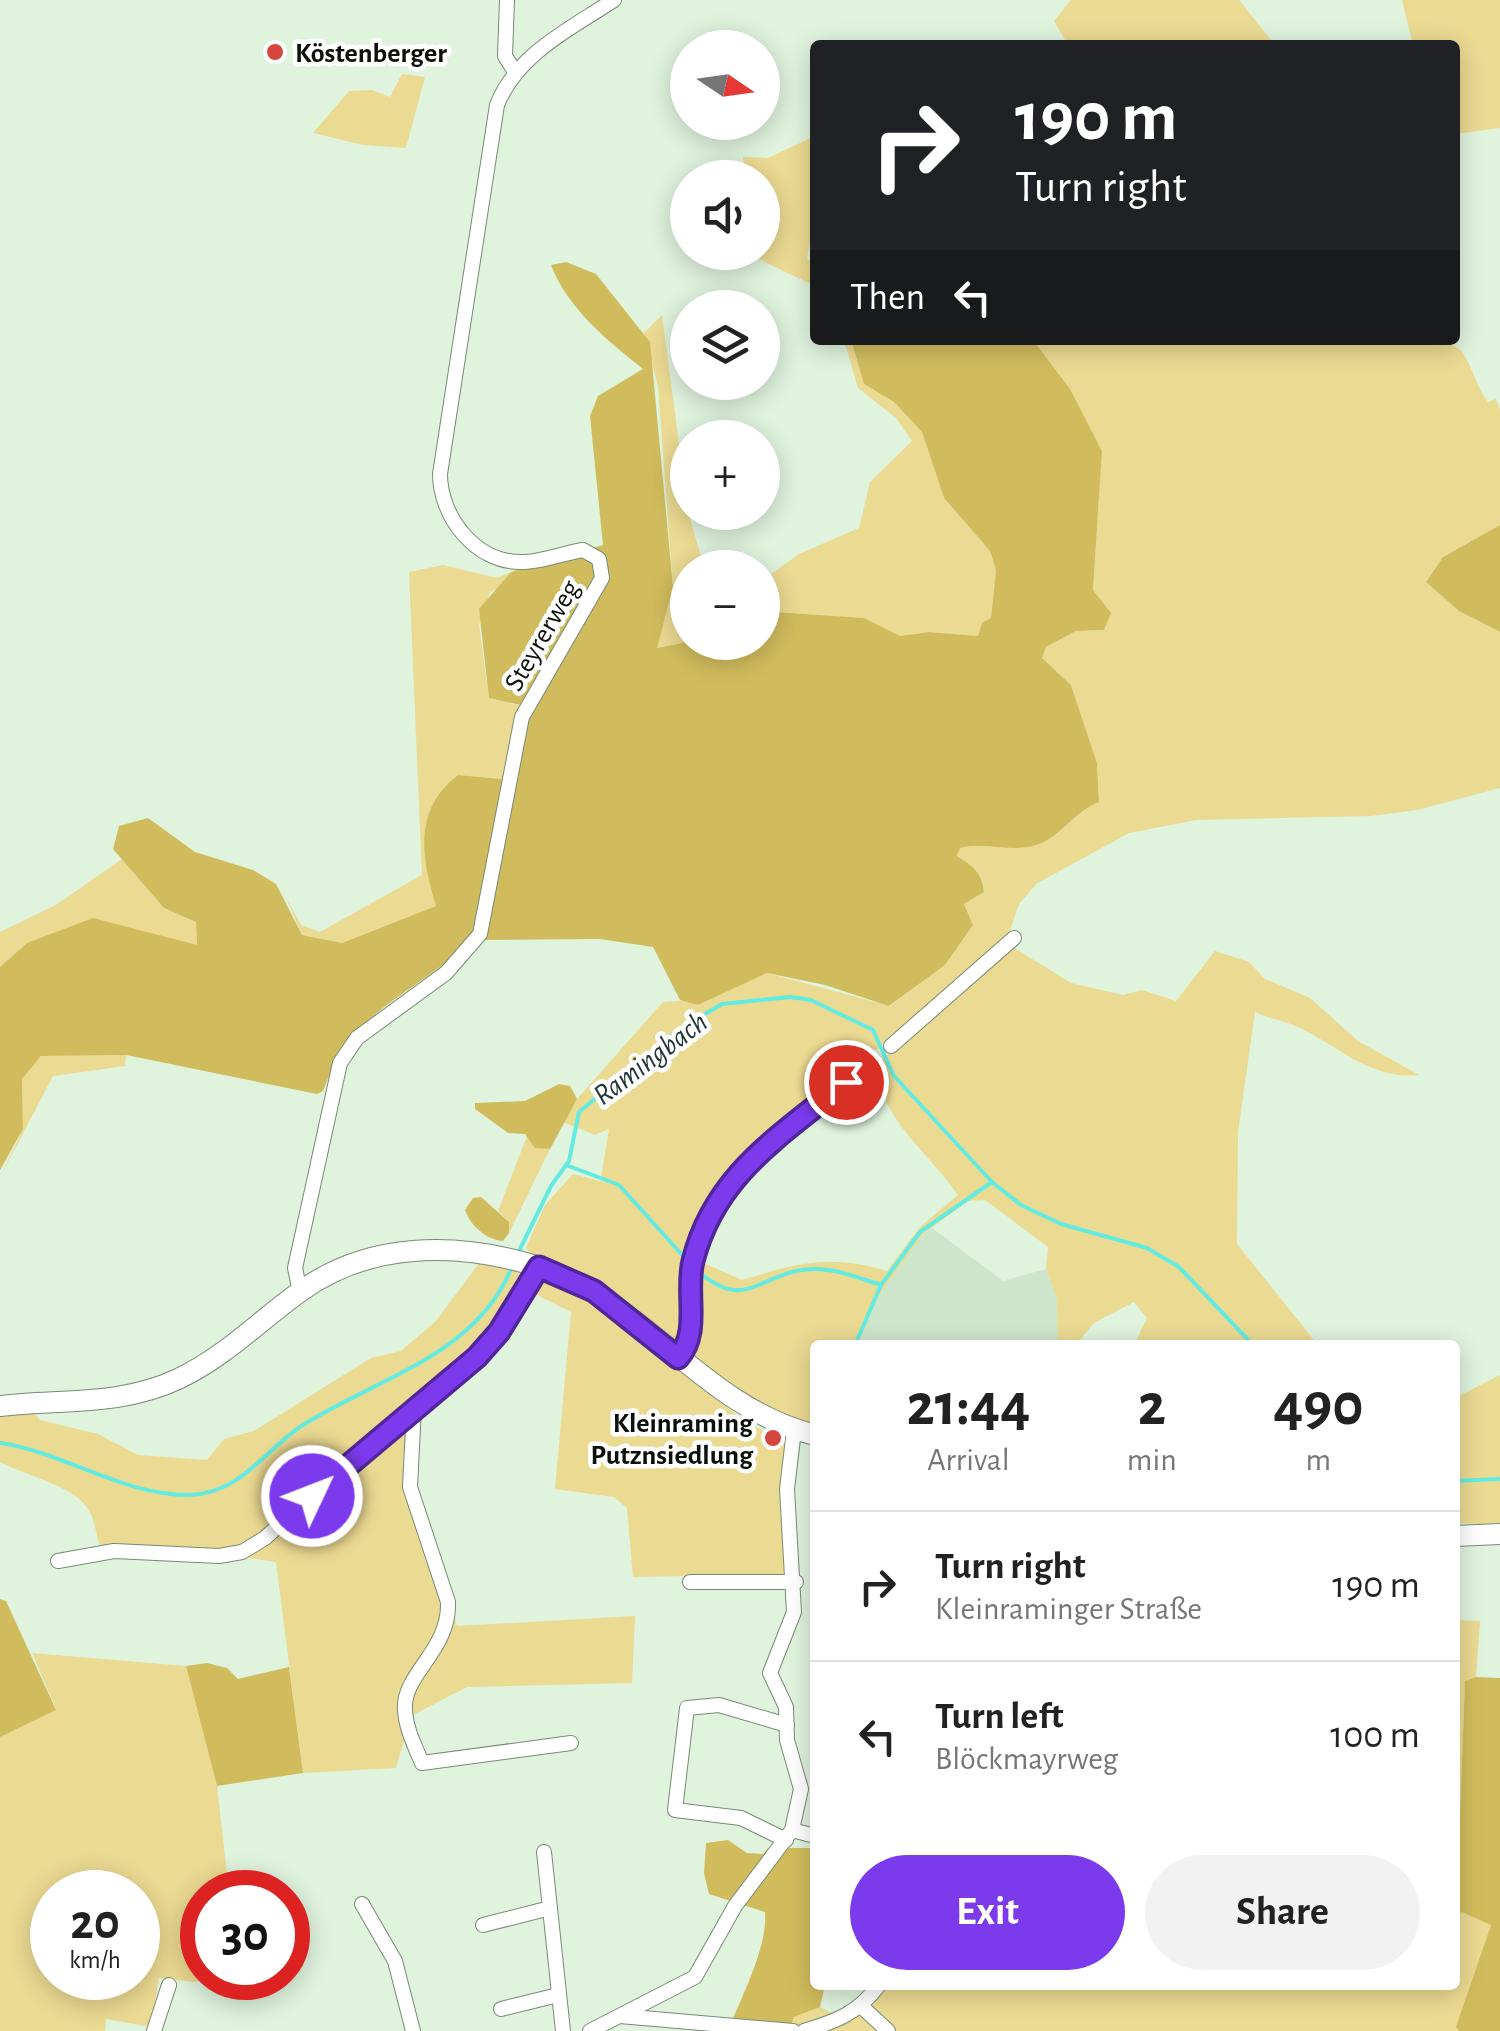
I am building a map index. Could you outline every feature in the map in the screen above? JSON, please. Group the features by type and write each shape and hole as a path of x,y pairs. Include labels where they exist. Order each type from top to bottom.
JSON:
{"main road":[{"path":"0,1406 106,1400 155,1388 201,1367 300,1292 352,1263 392,1253 440,1250 486,1254 535,1266 594,1291 739,1405 804,1433"},
{"path":"1460,1536 1500,1534"}],"street":[{"path":"507,0 505,56 515,72"},
{"name":"Steyrerweg","path":"300,1292 294,1268 340,1063 357,1038 446,973 480,934 522,718 602,578 600,559 583,550 520,562 496,556 464,535 440,493 442,453 497,105 515,72 541,48 614,0"},
{"path":"890,1046 1014,938"},
{"path":"678,1358 689,1341 693,1261 707,1219 725,1185 872,1061"},
{"path":"58,1561 114,1551 219,1556 242,1552 265,1538 499,1332 535,1266"},
{"path":"414,1408 410,1487 422,1536 448,1602 449,1620 444,1638 408,1690 404,1706 422,1764 572,1743"},
{"path":"590,2031 694,1977 735,1906 789,1835 801,1788 786,1708 770,1673 794,1612 796,1582 788,1489 804,1433"},
{"path":"690,1582 796,1582"},
{"path":"787,1725 719,1705 687,1708 675,1810 741,1818 789,1835 810,1836"},
{"path":"544,1852 563,2031"},
{"path":"362,1904 395,1961 413,2031"},
{"path":"483,1925 550,1908"},
{"path":"154,2031 169,1984"},
{"path":"804,2031 838,2021 862,2007 875,1990"},
{"path":"501,2009 558,1994"},
{"path":"862,2007 888,2031"},
{"path":"617,2016 793,2031"}],"shaded area":[{"path":"1071,0 1239,0 1271,40 1065,40 1054,21"},
{"path":"1402,0 1500,0 1500,128 1460,133 1460,40 1412,40"},
{"path":"402,74 425,77 406,148 363,145 313,133 349,91 372,90 390,97"},
{"path":"810,138 810,284 780,269 780,160 743,157 768,158"},
{"path":"566,262 596,274 650,342 670,555 670,598 657,648 670,645 670,660 780,660 780,612 864,618 900,636 929,632 978,636 982,623 991,618 996,570 990,551 944,498 922,432 894,402 864,384 852,345 1037,345 1070,389 1102,451 1093,590 1111,613 1104,630 1076,631 1046,647 1042,658 1071,685 1097,763 1099,802 1051,838 1033,846 960,848 957,856 976,870 983,885 984,892 964,904 973,925 945,965 889,1006 825,985 767,973 698,1005 680,1000 653,947 600,939 471,940 356,1032 337,1058 323,1091 317,1094 126,1055 41,1056 22,1079 23,1129 0,1170 0,967 27,943 93,918 197,945 196,922 164,908 113,849 119,826 148,818 195,852 253,870 276,884 302,935 342,943 436,906 424,835 433,803 458,775 512,780 529,707 489,698 479,609 511,572 603,545 590,416 598,396 643,369 578,310 551,265"},
{"path":"662,315 670,400 673,400 676,420 670,420 670,530 693,530 699,550 670,550 658,386 644,333"},
{"path":"845,345 852,345 864,384 894,402 922,432 944,498 990,551 996,570 991,618 978,636 929,632 900,636 863,618 780,612 780,568 799,554 859,528 870,482 912,441 896,418 858,388"},
{"path":"1037,345 1451,345 1462,352 1484,396 1488,402 1496,399 1500,410 1500,525 1443,557 1426,582 1459,611 1500,632 1500,788 1417,810 1371,816 1196,820 1129,833 1036,884 1019,904 1010,930 1016,949 1071,983 1123,995 1142,990 1176,1001 1215,951 1249,962 1265,979 1310,998 1358,1041 1419,1075 1371,1067 1300,1028 1255,1012 1238,1132 1237,1244 1314,1340 1136,1340 1147,1318 1134,1302 1094,1323 1080,1340 1058,1340 1057,1300 1046,1269 1048,1247 985,1200 968,1201 923,1234 878,1297 860,1340 810,1340 810,1428 751,1406 695,1358 695,1270 699,1261 742,1280 779,1269 829,1262 887,1271 920,1227 958,1195 887,1104 874,1066 894,1049 888,1040 748,1156 716,1193 690,1255 686,1331 673,1347 610,1295 538,1260 526,1248 545,1205 573,1174 608,1183 601,1177 609,1129 595,1135 563,1122 577,1099 663,1002 691,1000 698,1005 767,973 890,1006 945,965 973,925 964,904 984,892 983,885 976,870 957,856 960,848 1033,846 1051,838 1099,802 1097,763 1071,685 1042,658 1046,647 1076,631 1104,630 1110,613 1093,590 1102,451 1070,389"},
{"path":"1500,525 1500,632 1459,611 1426,582 1443,557"},
{"path":"443,565 497,578 511,572 502,587 490,592 479,625 489,698 530,708 512,780 458,775 433,803 424,835 436,906 342,943 302,935 285,895 301,925 320,932 422,875 409,572"},
{"path":"670,598 670,645 656,648"},
{"path":"122,859 164,908 196,922 197,945 27,943 0,967 0,932 56,905"},
{"path":"126,1055 125,1066 53,1076 0,1177 23,1129 22,1079 41,1056"},
{"path":"559,1084 570,1086 577,1099 550,1149 535,1148 525,1134 508,1133 475,1109 475,1103 525,1101"},
{"path":"527,1136 536,1148 550,1149 509,1233 509,1222 498,1211"},
{"path":"481,1197 509,1222 509,1233 503,1241 485,1235 467,1216 465,1210 473,1198"},
{"path":"932,1228 1003,1281 1046,1269 1057,1300 1058,1340 860,1340 878,1297 923,1234"},
{"path":"480,1262 550,1283 600,1306 637,1331 738,1416 784,1441 787,1574 633,1577 627,1508 614,1497 555,1489 571,1312 533,1293 512,1321 417,1412 414,1465 420,1499 457,1626 635,1616 632,1683 467,1687 411,1716 396,1768 303,1773 276,1562 249,1558 105,1557 90,1512 83,1503 62,1488 0,1462 0,1412 32,1411 40,1420 98,1434 138,1455 207,1460 224,1439 254,1431 371,1358 401,1351 436,1321"},
{"path":"1500,1375 1500,1525 1460,1523 1460,1395"},
{"path":"0,1599 6,1601 56,1710 0,1737"},
{"path":"1460,1620 1480,1621 1476,1677 1465,1681 1460,1815"},
{"path":"32,1653 186,1666 217,1786 227,1870 180,1870 180,1980 160,1978 160,1870 30,1870 30,2000 155,2000 151,2027 106,2019 105,2031 0,2031 0,1737 56,1709"},
{"path":"207,1663 227,1668 238,1679 289,1667 303,1773 217,1786 186,1666"},
{"path":"1476,1677 1500,1678 1500,2031 1459,2031 1456,2027 1491,1925 1460,1911 1465,1681"},
{"path":"728,1840 747,1853 763,1854 768,1848 810,1848 810,1990 824,1990 820,2007 794,2017 788,2031 728,2031 758,1956 765,1912 709,1894 704,1873 706,1843"},
{"path":"1460,1911 1491,1924 1459,2031 788,2031 794,2017 820,2007 833,2014 860,2003 871,1990 1460,1990"}],"waterway":[{"name":"Ramingbach","path":"517,1255 551,1186 569,1161 579,1112 678,1030 722,1004 790,997 811,1000 873,1030 894,1076 992,1182 1021,1205 1061,1224 1147,1248 1179,1267 1248,1340"},
{"name":"Ramingbach","path":"566,1165 619,1185 684,1257"},
{"name":"Ramingbach","path":"701,1274 715,1284 738,1290 807,1269 839,1272 881,1285 920,1232 992,1182"},
{"name":"Ramingbach","path":"0,1443 47,1455 141,1489 190,1495 224,1487 303,1425 448,1344 495,1299 511,1269"},
{"path":"857,1340 881,1285"},
{"name":"Ramingbach","path":"1460,1481 1500,1479"}],"place":[{"name":"Köstenberger","path":"275,52"},
{"name":"Kleinraming Putznsiedlung","path":"773,1438"}],"route":[{"path":"312,1496 352,1458 477,1357 516,1308 539,1267 574,1281 617,1306 678,1358 689,1341 693,1261 707,1219 725,1185 846,1082"}]}
